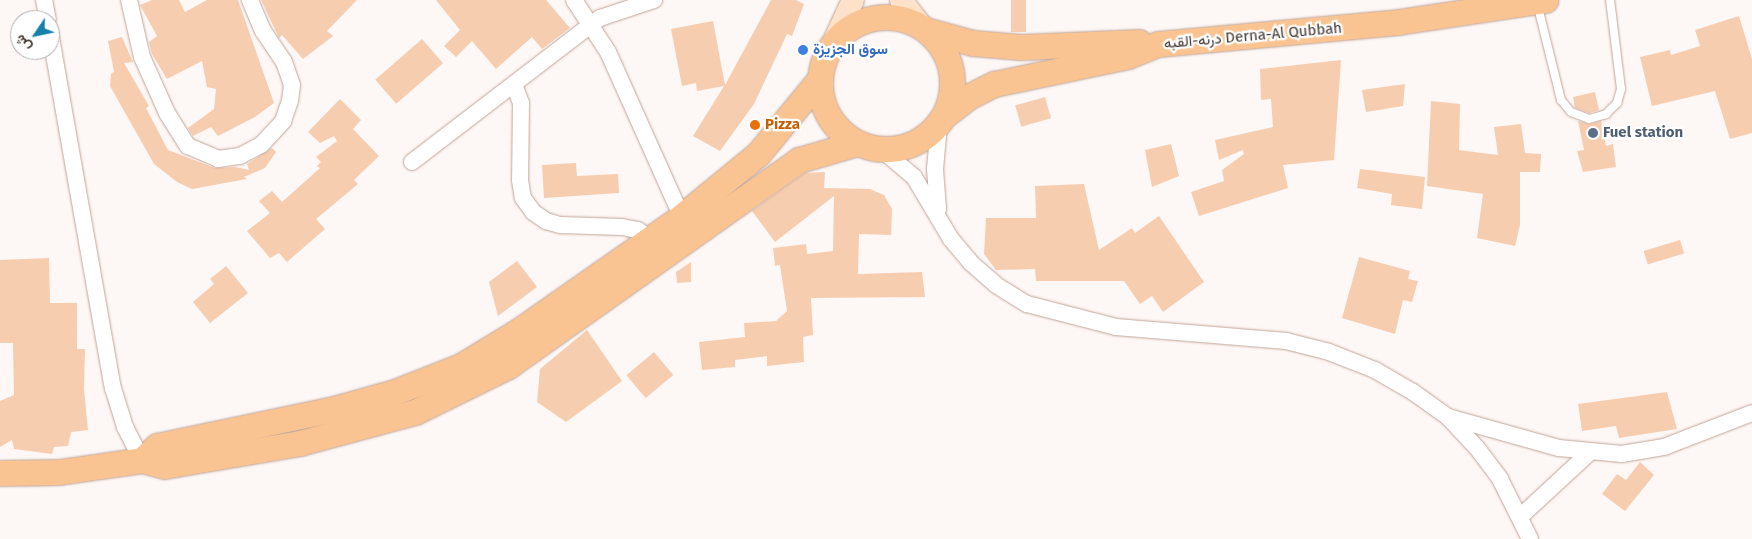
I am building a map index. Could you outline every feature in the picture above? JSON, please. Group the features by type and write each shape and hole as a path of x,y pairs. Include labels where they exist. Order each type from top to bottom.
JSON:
{"main road":[{"path":"853,0 835,40 826,54 819,80 823,105 831,120 857,143 882,150 913,144 942,120 950,102 952,71 947,56 904,2"},
{"name":"درنه-القبه Derna-Al Qubbah","path":"942,120 968,97 994,84 1128,56 1158,44 1398,22 1541,1"},
{"path":"835,40 847,29 876,17 907,20 925,29 973,43 1021,48 1126,41 1158,44"},
{"path":"0,473 59,472 142,460 164,466 300,443 415,412 508,366 686,226 758,154 819,80"},
{"path":"142,460 157,446 330,410 395,392 461,366 517,332 650,239 686,226 799,160 857,143"}],"street":[{"path":"129,0 142,57 167,113 188,146 218,159 240,156 261,145 283,121 290,102 292,84 284,62 263,31 250,0"},
{"path":"574,0 592,24 625,88 686,226"},
{"path":"412,162 592,24 616,10 654,0"},
{"path":"55,60 113,388 125,427 142,460"},
{"path":"514,84 521,103 520,180 523,198 533,212 546,221 560,225 622,227 638,230 650,239"},
{"path":"939,214 935,169 942,120"},
{"path":"882,150 914,178 939,214 951,239 971,263 996,285 1026,304 1116,327 1286,340 1329,352 1375,370 1448,417 1477,448 1500,479 1530,539"},
{"path":"1448,417 1559,448 1622,454 1664,447 1752,413"},
{"path":"1520,516 1590,452"}],"lane":[{"path":"1541,1 1561,100 1570,112 1589,119 1606,114 1617,103 1621,89 1610,0"}],"building":[{"path":"152,0 179,0 185,12 207,0 238,0 274,103 255,117 218,136 211,127 193,136 188,128 214,109 216,89 207,87 202,61 167,79 152,54 149,42 157,36 140,5"},
{"path":"261,0 357,0 327,31 333,36 303,59 282,35 279,38"},
{"path":"436,0 546,0 570,28 542,49 532,37 496,69 472,41 456,57 444,46 460,30"},
{"path":"771,0 796,0 804,4 792,36 787,34 754,104 720,151 693,136 724,86 697,91 696,83 682,86 671,29 713,21 725,85"},
{"path":"1011,0 1026,0 1026,32 1011,32"},
{"path":"1739,16 1752,59 1752,133 1730,139 1715,91 1652,106 1640,57 1670,50 1671,55 1700,46 1695,30"},
{"path":"122,37 133,62 124,63 149,106 146,108 168,150 215,168 235,167 249,170 247,164 272,148 276,152 265,168 244,177 247,179 192,189 177,182 154,164 110,86 111,74 114,72 108,41"},
{"path":"422,39 443,63 396,104 375,80"},
{"path":"1341,60 1334,160 1283,165 1288,188 1199,216 1191,192 1224,181 1222,170 1244,154 1243,150 1219,160 1215,140 1273,127 1271,99 1261,100 1260,69"},
{"path":"1405,84 1403,106 1366,112 1362,90"},
{"path":"1595,92 1599,110 1589,113 1575,108 1573,97"},
{"path":"1045,97 1051,118 1021,127 1015,106"},
{"path":"340,99 361,120 353,129 379,156 354,180 358,184 316,219 325,229 287,262 279,253 270,258 247,231 270,213 259,201 272,191 282,202 320,168 317,166 321,162 316,157 337,141 334,136 320,143 308,132"},
{"path":"1431,101 1460,104 1459,150 1498,155 1494,127 1521,124 1525,153 1541,154 1540,172 1520,172 1520,225 1515,246 1477,238 1483,194 1427,186"},
{"path":"1578,121 1590,124 1601,121 1606,146 1613,144 1616,167 1583,172 1577,151 1584,150"},
{"path":"1171,144 1179,176 1152,187 1145,150"},
{"path":"576,163 577,176 618,174 619,193 544,198 542,165"},
{"path":"1360,169 1425,177 1422,209 1391,205 1392,194 1357,188"},
{"path":"825,172 824,188 870,189 884,195 892,209 891,235 859,234 858,274 922,272 925,297 811,298 813,335 803,337 804,362 767,366 767,356 735,360 735,367 702,370 699,342 745,337 744,323 776,321 787,311 780,265 775,266 773,248 806,244 807,254 833,251 834,196 775,242 752,211 805,173"},
{"path":"1084,184 1099,250 1132,228 1135,233 1159,216 1204,282 1163,312 1152,296 1140,304 1124,281 1036,281 1035,269 996,270 984,254 986,218 1036,218 1035,186"},
{"path":"1680,240 1684,253 1648,264 1644,251"},
{"path":"1359,257 1410,271 1408,279 1418,281 1412,302 1403,300 1395,334 1342,318"},
{"path":"49,258 50,303 77,303 77,349 85,349 84,389 88,430 71,432 68,446 54,447 52,454 14,449 12,440 0,447 0,401 14,395 13,343 0,343 0,260"},
{"path":"517,261 537,287 498,316 489,282"},
{"path":"691,262 691,282 677,283 676,272"},
{"path":"226,266 248,293 210,323 193,302 214,284 210,279"},
{"path":"587,330 622,381 566,422 537,402 540,369"},
{"path":"654,352 673,375 646,398 626,375"},
{"path":"1667,392 1677,429 1619,438 1616,426 1582,431 1578,404"},
{"path":"1640,462 1654,475 1625,511 1602,494 1617,474 1626,480"}],"place":[{"name":"سوق الجزيزة","path":"803,50"},
{"name":"Pizza","path":"755,125"},
{"name":"Fuel station","path":"1593,133"}]}
